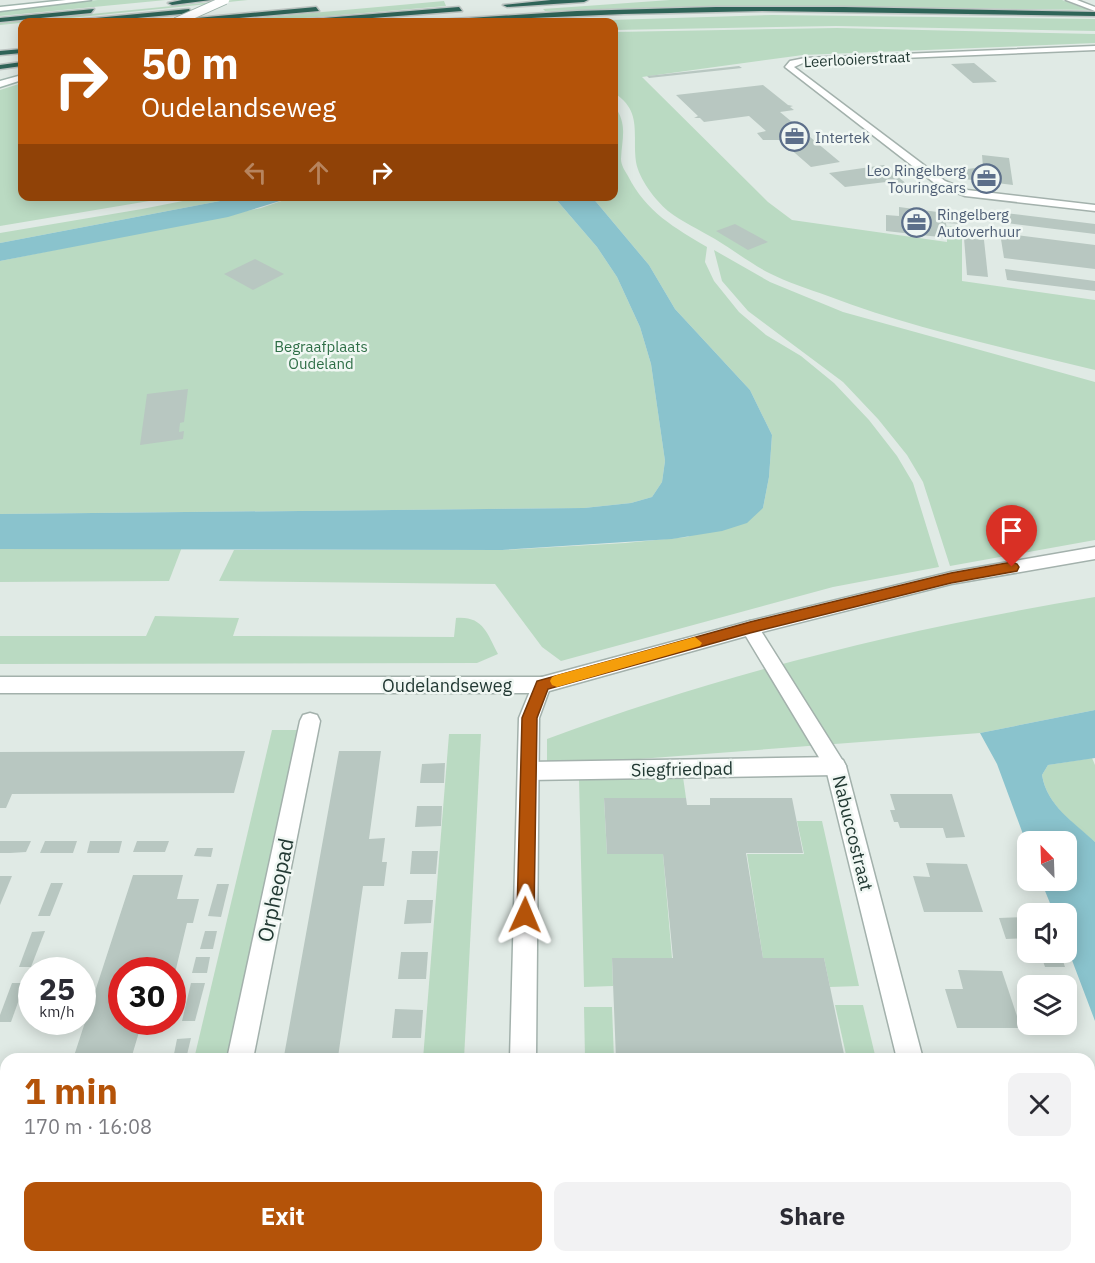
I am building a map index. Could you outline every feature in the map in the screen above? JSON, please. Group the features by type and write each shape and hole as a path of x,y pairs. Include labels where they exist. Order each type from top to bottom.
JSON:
{"highway":[{"path":"161,4 207,0"},
{"path":"497,6 584,0"},
{"path":"117,18 232,7"},
{"path":"220,18 330,8"},
{"path":"346,18 463,8"},
{"path":"498,18 688,10 810,9 1095,14"},
{"path":"21,18 104,10"},
{"path":"0,20 18,18"},
{"path":"0,53 18,51"},
{"path":"0,67 18,65"}],"street":[{"path":"0,9 87,0"},
{"path":"185,18 225,0"},
{"path":"1070,0 1095,9"},
{"name":"Leerlooierstraat","path":"1095,48 805,60 793,63 789,67 941,183 965,193 1095,208"},
{"path":"0,84 18,79"},
{"name":"Oudelandseweg","path":"0,685 542,685 750,627 951,578 1095,553"},
{"name":"Nabuccostraat","path":"750,627 836,766 908,1053"},
{"path":"523,1053 529,718 542,685"},
{"name":"Orpheopad","path":"241,1053 310,721"},
{"name":"Siegfriedpad","path":"528,771 836,766"}],"green space":[{"path":"98,0 166,0 0,16 0,10"},
{"path":"233,0 248,0 69,18 51,18"},
{"path":"670,0 1062,0 1083,8 1095,7 1095,10 753,6 545,11 543,9"},
{"path":"444,1 446,6 305,18 256,18"},
{"path":"772,15 1095,19 1095,31 836,26 618,30 618,20"},
{"path":"18,21 18,23 0,25 0,23"},
{"path":"837,28 1095,34 1095,43 803,55 642,77 768,202 792,220 947,242 947,226 962,228 962,281 1095,300 1095,370 994,346 861,308 776,276 679,219 653,195 638,169 633,116 618,96 618,32"},
{"path":"18,84 18,201 149,201 0,226 0,90"},
{"path":"618,112 623,125 621,159 624,170 635,189 662,218 707,247 705,262 714,281 739,312 766,335 801,356 834,383 869,420 897,456 913,483 939,567 833,587 561,661 542,647 495,584 219,581 234,550 502,550 625,543 687,537 763,508 769,477 772,435 750,390 675,309 649,265 595,201 618,201"},
{"path":"183,201 220,201 0,243 0,233"},
{"name":"Begraafplaats Oudeland","path":"281,201 557,201 597,247 617,277 640,327 651,364 665,461 662,482 652,497 631,503 584,508 0,514 0,261 261,208"},
{"path":"714,250 770,282 843,312 1095,382 1095,540 950,566 923,482 907,455 878,419 843,382 748,311 722,281"},
{"path":"182,547 169,581 0,582 0,549"},
{"path":"1095,597 1095,710 980,733 547,766 547,739 681,693 886,638"},
{"path":"155,616 239,618 233,636 454,637 456,618 465,618 483,627 498,654 477,663 0,664 0,636 146,636"},
{"path":"272,730 301,730 233,1053 195,1053"},
{"path":"449,734 481,734 464,1053 423,1053"},
{"path":"1092,758 1095,765 1095,842 1062,813 1049,795 1042,775 1048,765"},
{"path":"683,777 686,798 604,799 607,854 663,854 672,958 612,958 613,986 584,987 579,779"},
{"path":"797,821 822,821 859,986 830,987 824,958 763,958 747,854 804,854"},
{"path":"835,1005 863,1005 875,1053 846,1053"},
{"path":"584,1007 612,1007 614,1053 585,1053"}],"water":[{"path":"220,201 280,201 228,217 0,261 0,243"},
{"path":"557,201 595,201 649,265 675,309 750,390 772,435 769,477 763,508 747,523 722,531 672,539 502,550 0,549 0,514 584,508 631,503 652,497 662,482 665,461 651,364 640,327 617,277 597,247"},
{"path":"1095,710 1095,758 1048,765 1042,775 1049,796 1055,805 1095,842 1095,1021 1073,963 1077,963 1077,903 1050,903 1045,891 1077,891 1077,831 1022,831 997,764 980,733"}],"building":[{"path":"974,63 997,82 973,83 951,64"},
{"path":"739,66 742,68 649,78 647,76"},
{"path":"763,85 788,105 793,106 790,107 794,110 780,112 840,162 811,167 780,140 763,140 757,133 766,131 749,116 704,122 700,118 694,118 698,116 676,95"},
{"path":"982,155 1009,158 1013,185 964,179 952,171 983,167"},
{"path":"884,165 915,191 901,194 886,182 845,187 829,173"},
{"name":"Ringelberg Autoverhuur","path":"899,207 961,215 962,224 946,223 948,238 886,231 886,215 899,216"},
{"path":"997,212 1095,224 1095,234 999,222"},
{"path":"735,224 768,242 748,250 716,231"},
{"path":"1000,233 1095,245 1095,269 1004,258"},
{"path":"964,238 984,240 988,277 967,275"},
{"path":"255,259 284,274 253,290 224,274"},
{"path":"1005,269 1095,281 1095,291 1007,280"},
{"path":"188,389 184,422 180,423 179,432 184,431 183,439 140,445 147,394"},
{"path":"245,751 234,793 12,794 6,808 0,808 0,752"},
{"path":"339,751 381,751 369,839 385,838 382,862 387,862 384,886 363,886 339,1053 285,1053"},
{"path":"445,763 444,783 420,783 422,764"},
{"path":"890,794 952,794 965,837 946,838 943,828 900,828 898,822 894,822 890,810 895,810"},
{"path":"604,798 686,798 687,805 710,805 710,798 792,798 803,853 746,853 763,958 824,958 844,1053 616,1053 612,958 673,958 663,854 607,854"},
{"path":"417,806 442,806 441,826 415,827"},
{"path":"0,841 31,841 26,852 0,853"},
{"path":"45,841 77,841 73,853 40,853"},
{"path":"90,841 122,841 119,853 87,853"},
{"path":"137,841 169,841 165,852 133,852"},
{"path":"197,848 213,848 211,857 194,856"},
{"path":"412,851 438,851 436,874 410,874"},
{"path":"926,863 967,864 983,912 924,912 913,876 930,877"},
{"path":"133,875 183,875 177,899 199,899 193,923 187,923 179,957 108,957 108,1035 138,1035 133,1053 75,1053 81,1035 96,1035 96,988"},
{"path":"0,876 12,876 0,905"},
{"path":"51,883 63,883 50,916 38,916"},
{"path":"217,884 229,884 221,917 208,916"},
{"path":"407,900 433,900 431,923 404,924"},
{"path":"1017,917 1017,938 1006,939 999,918"},
{"path":"45,931 35,957 23,957 32,932"},
{"path":"205,931 217,931 213,949 200,949"},
{"path":"401,952 428,952 426,979 398,979"},
{"path":"196,957 210,957 207,973 192,973"},
{"path":"1044,963 1064,963 1065,967 1045,967"},
{"path":"958,970 1002,971 1017,1016 1017,1028 957,1028 945,989 963,989"},
{"path":"12,983 18,983 18,1002 11,1022 0,1022 0,1015"},
{"path":"191,983 205,983 195,1021 186,1021 186,1004"},
{"path":"395,1009 423,1010 421,1038 392,1038"},
{"path":"191,1038 187,1053 174,1053 177,1039"}],"slow traffic":[{"path":"557,681 695,643"}],"place":[{"name":"Intertek","path":"794,137"},
{"name":"Leo Ringelberg Touringcars","path":"987,179"},
{"name":"Ringelberg Autoverhuur","path":"916,223"}],"route":[{"path":"525,915 529,718 542,685 750,627 951,578 1012,567"}]}
